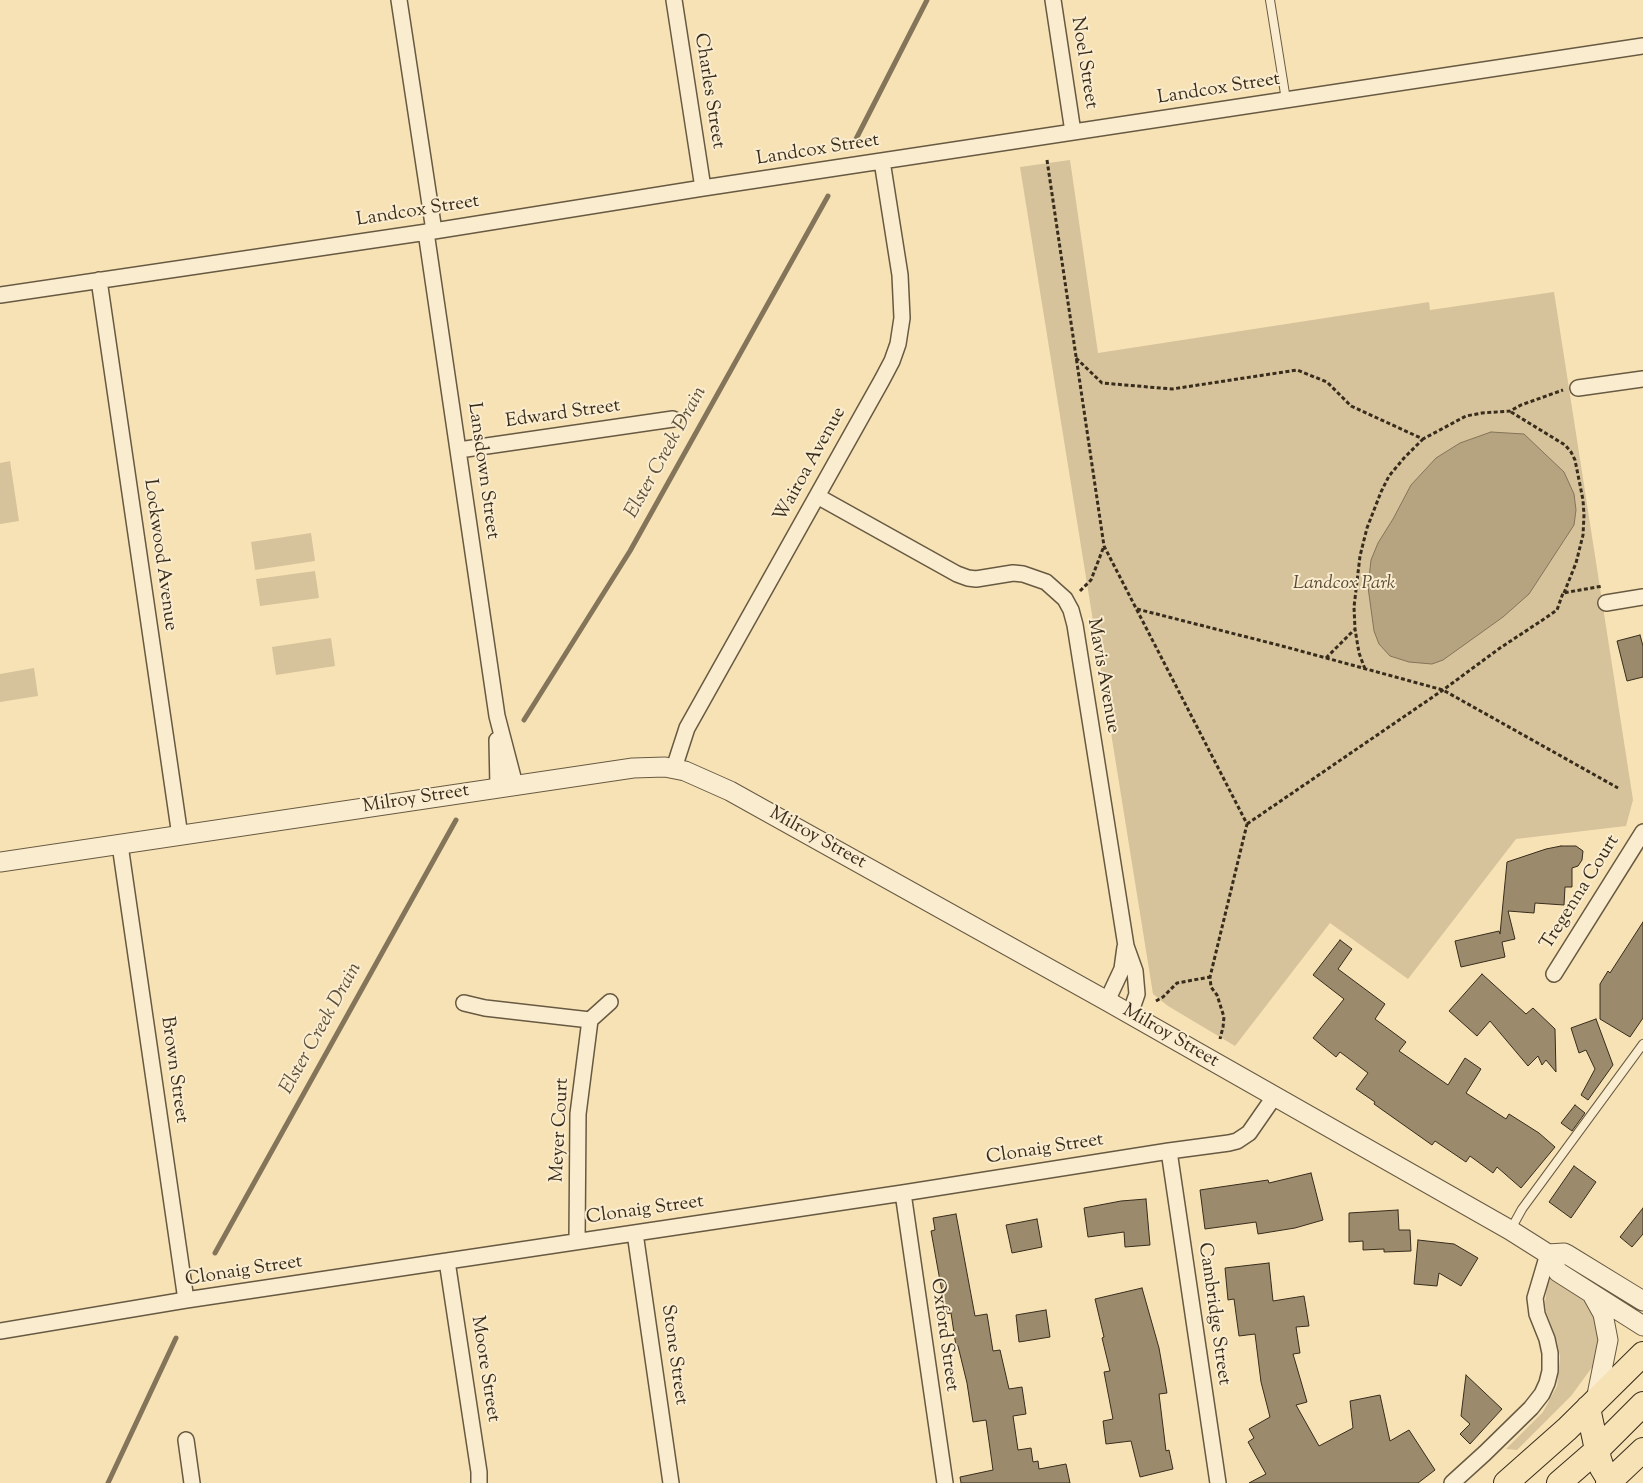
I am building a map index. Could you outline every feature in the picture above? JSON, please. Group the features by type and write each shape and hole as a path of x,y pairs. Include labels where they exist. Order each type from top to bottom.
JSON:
{"highway":[{"path":"1506,1483 1544,1451 1643,1354"},
{"path":"1592,1404 1597,1450 1602,1468 1610,1482 1643,1450"},
{"path":"1559,1483 1597,1450 1643,1404"}],"street":[{"name":"Lansdown Street","path":"399,0 458,450 507,786"},
{"name":"Charles Street","path":"674,0 703,188"},
{"name":"Noel Street","path":"1053,0 1074,132"},
{"name":"Landcox Street","path":"0,295 1643,46"},
{"name":"Wairoa Avenue","path":"674,768 687,728 882,380 898,344 902,318 900,275 882,161"},
{"name":"Lockwood Avenue","path":"99,280 180,836"},
{"path":"1573,389 1643,379"},
{"name":"Edward Street","path":"458,450 673,418"},
{"name":"Mavis Avenue","path":"817,496 957,574 976,579 1013,573 1024,574 1046,582 1065,599 1075,625 1126,946 1135,971 1137,994 1130,1014"},
{"path":"1606,602 1643,597"},
{"name":"Milroy Street","path":"0,862 633,768 674,768 697,774 1107,1001 1510,1230 1548,1254 1558,1272 1643,1326"},
{"name":"Tregenna Court","path":"1554,974 1643,832"},
{"name":"Brown Street","path":"120,845 186,1300"},
{"name":"Mavis Avenue","path":"1107,1001 1122,969 1126,946"},
{"path":"464,1003 485,1008 590,1020 610,1002"},
{"name":"Meyer Court","path":"577,1241 578,1114 590,1020"},
{"name":"Clonaig Street","path":"0,1330 186,1300 1237,1141 1249,1133 1274,1097"},
{"name":"Cambridge Street","path":"1169,1151 1218,1483"},
{"name":"Oxford Street","path":"902,1193 944,1483"},
{"name":"Stone Street","path":"635,1233 671,1483"},
{"name":"Milroy Street","path":"1548,1254 1568,1255 1643,1301"},
{"path":"1452,1483 1485,1454 1531,1408 1542,1394 1547,1383 1550,1371 1550,1353 1547,1339 1537,1314 1535,1298 1548,1254"},
{"name":"Moore Street","path":"447,1261 479,1472 479,1483"},
{"path":"1591,1293 1597,1300 1603,1314 1608,1340 1592,1404"},
{"path":"186,1440 192,1483"}],"lane":[{"path":"1270,0 1286,100"},
{"path":"1510,1230 1522,1209 1643,1044"}],"path":[{"path":"1047,160 1104,546 1246,824 1210,977 1211,987 1224,1017 1224,1027 1220,1039"},
{"path":"1075,357 1102,383 1172,389 1298,370 1327,382 1351,406 1423,439"},
{"path":"1365,669 1359,653 1355,629 1356,580 1367,528 1389,476 1423,439 1466,416 1510,411 1562,390 1573,389"},
{"path":"1246,824 1557,610 1576,563 1583,535 1583,500 1575,460 1565,445 1510,411"},
{"path":"1080,591 1091,580 1104,546"},
{"path":"1563,593 1604,586"},
{"path":"1137,609 1443,690 1618,788"},
{"path":"1326,658 1355,629"},
{"path":"1156,1001 1163,997 1176,983 1210,977"}],"green space":[{"name":"Landcox Park","path":"1070,160 1098,353 1429,302 1430,310 1554,292 1633,800 1626,826 1516,839 1408,979 1330,923 1235,1046 1168,1006 1153,994 1020,167"},
{"path":"10,461 19,521 0,524 0,463"},
{"path":"311,533 315,561 255,570 251,542"},
{"path":"315,571 319,598 260,606 256,579"},
{"path":"331,638 335,666 276,675 272,647"},
{"path":"34,668 38,696 0,702 0,674"},
{"path":"1551,1278 1586,1302 1591,1308 1600,1333 1596,1362 1571,1396 1517,1450 1506,1449 1543,1412 1557,1386 1560,1357 1545,1303 1547,1286"}],"shaded area":[{"path":"1491,432 1524,434 1564,472 1574,494 1576,510 1574,525 1529,594 1503,617 1443,660 1432,664 1409,662 1390,656 1379,644 1374,631 1368,587 1371,560 1378,543 1411,485 1436,458 1460,443"}],"building":[{"path":"1640,635 1643,646 1643,677 1627,681 1617,641"},
{"path":"1561,846 1576,846 1583,851 1582,860 1578,866 1572,868 1572,887 1565,887 1564,905 1535,903 1534,913 1508,911 1515,939 1502,942 1505,957 1461,967 1455,941 1499,931 1500,934 1507,862"},
{"path":"1643,922 1643,1018 1630,1037 1600,1019 1600,984 1608,971 1610,973"},
{"path":"1340,940 1352,949 1338,969 1385,1004 1375,1019 1406,1042 1399,1051 1448,1085 1465,1058 1481,1069 1466,1093 1506,1119 1509,1114 1539,1133 1555,1147 1521,1188 1497,1167 1493,1173 1470,1156 1466,1162 1435,1141 1432,1145 1374,1104 1375,1102 1356,1089 1368,1073 1340,1052 1336,1057 1313,1038 1344,999 1313,975"},
{"path":"1482,974 1526,1014 1533,1008 1555,1029 1556,1072 1546,1060 1542,1065 1538,1056 1528,1066 1490,1021 1477,1036 1449,1011"},
{"path":"1596,1019 1613,1065 1588,1100 1581,1095 1595,1069 1586,1050 1579,1053 1571,1028"},
{"path":"1575,1105 1585,1113 1572,1131 1561,1123"},
{"path":"1574,1166 1596,1182 1571,1218 1549,1202"},
{"path":"1311,1173 1323,1220 1295,1228 1258,1234 1256,1222 1205,1229 1200,1190 1268,1180 1269,1183"},
{"path":"1146,1199 1150,1245 1125,1247 1124,1232 1088,1237 1084,1208 1121,1201"},
{"path":"1643,1208 1643,1234 1632,1247 1620,1237"},
{"path":"1398,1210 1399,1230 1410,1230 1411,1251 1384,1252 1384,1249 1363,1250 1363,1241 1349,1242 1349,1213"},
{"path":"956,1214 975,1316 987,1314 993,1351 1000,1350 1009,1389 1022,1387 1026,1414 1013,1416 1018,1450 1031,1448 1033,1462 1038,1461 1039,1469 1066,1464 1070,1483 961,1483 960,1477 993,1470 986,1420 973,1422 967,1383 958,1346 956,1346 951,1313 946,1314 931,1231 935,1230 933,1218"},
{"path":"1037,1219 1042,1247 1012,1253 1006,1225"},
{"path":"1418,1240 1454,1244 1478,1258 1461,1286 1439,1273 1437,1286 1414,1284"},
{"path":"1269,1263 1273,1301 1304,1296 1309,1326 1296,1327 1300,1353 1293,1354 1307,1402 1296,1405 1319,1446 1353,1428 1350,1401 1380,1395 1390,1441 1409,1430 1435,1470 1418,1483 1249,1483 1266,1474 1248,1442 1254,1438 1249,1429 1270,1417 1261,1382 1255,1334 1239,1336 1234,1299 1228,1300 1225,1268"},
{"path":"1142,1288 1159,1348 1167,1393 1159,1394 1166,1451 1169,1450 1173,1469 1140,1477 1131,1441 1106,1444 1103,1421 1113,1419 1104,1372 1110,1371 1095,1299"},
{"path":"1046,1310 1050,1337 1019,1342 1016,1315"},
{"path":"1466,1375 1502,1409 1470,1444 1460,1434 1470,1424 1461,1416"}],"waterway":[{"name":"Elster Creek Drain","path":"856,139 927,0"},
{"name":"Elster Creek Drain","path":"524,720 630,551 828,196"},
{"name":"Elster Creek Drain","path":"215,1253 456,820"},
{"name":"Elster Creek Drain","path":"108,1483 176,1338"}]}
